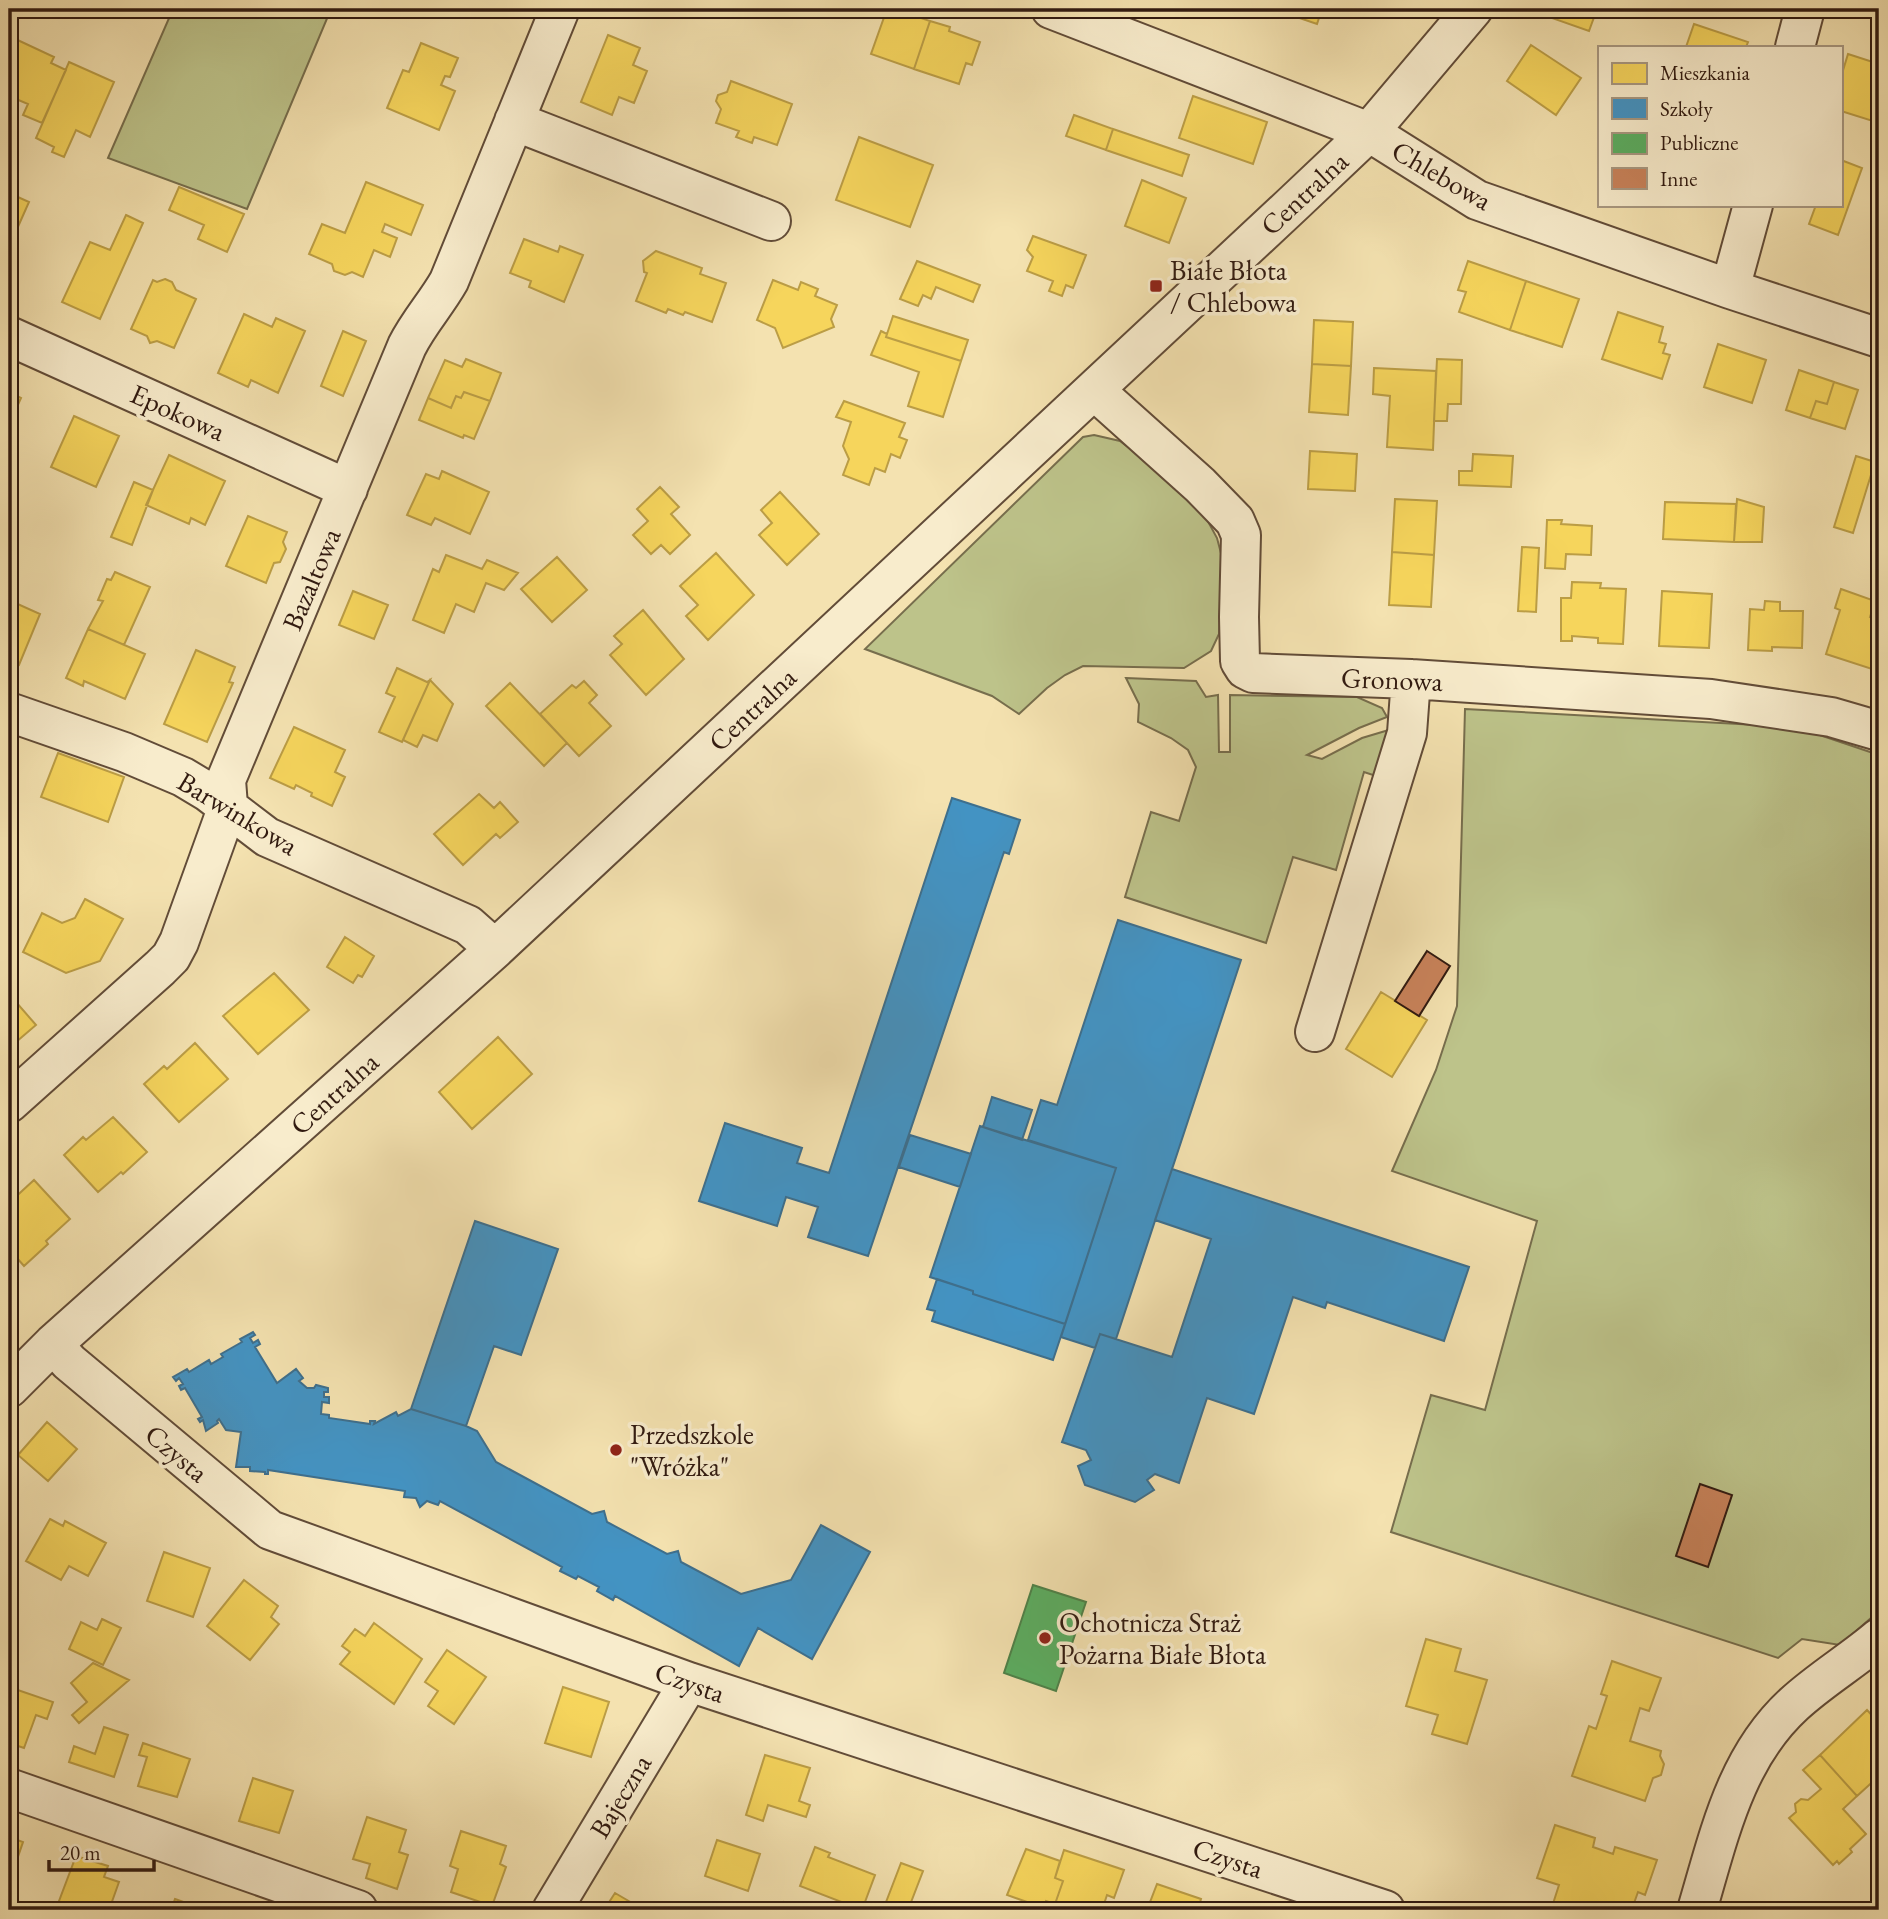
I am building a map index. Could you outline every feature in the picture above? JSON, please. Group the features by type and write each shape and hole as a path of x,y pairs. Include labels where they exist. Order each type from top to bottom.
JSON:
{"street":[{"name":"Bazaltowa","path":"9,1103 171,957 179,942 228,806 226,780 413,335 449,281 560,9"},
{"name":"Chlebowa","path":"1051,9 1369,132 1477,200 1879,338"},
{"name":"Centralna","path":"9,1388 53,1344 495,949 1369,132 1473,9"},
{"path":"1795,46 1805,9"},
{"path":"514,121 771,221"},
{"path":"1730,289 1753,206"},
{"name":"Epokowa","path":"9,336 348,489"},
{"name":"Gronowa","path":"1094,390 1200,485 1235,521 1241,535 1240,661 1245,669 1253,673 1411,679 1711,699 1831,717 1879,731"},
{"path":"1315,1032 1407,733 1411,679"},
{"name":"Barwinkowa","path":"9,712 124,752 183,777 228,806 267,837 468,925 495,949"},
{"name":"Czysta","path":"53,1344 69,1363 270,1530 689,1682 1385,1910"},
{"path":"1697,1910 1726,1810 1742,1772 1768,1733 1794,1704 1879,1638"},
{"name":"Bajeczna","path":"552,1910 689,1682"},
{"path":"9,1788 358,1910"}],"green space":[{"path":"173,9 331,9 247,209 108,158"},
{"path":"1094,435 1120,441 1158,470 1204,514 1217,538 1222,557 1219,634 1211,651 1184,668 1083,666 1047,688 1019,714 992,696 865,649 1083,437"},
{"path":"1126,678 1196,681 1206,697 1218,695 1219,752 1230,752 1230,695 1357,697 1382,708 1387,717 1307,755 1322,759 1362,738 1392,729 1379,777 1364,772 1336,870 1293,857 1266,943 1125,897 1151,812 1179,821 1196,767 1188,750 1171,738 1138,722 1139,704"},
{"path":"1465,709 1796,727 1879,755 1879,1611 1840,1645 1802,1639 1778,1658 1391,1532 1431,1395 1485,1410 1537,1221 1392,1171 1436,1070 1457,1006"}],"building: Mieszkania":[{"path":"887,9 895,9 930,21 914,69 871,54"},
{"path":"1273,9 1322,9 1317,24"},
{"path":"1552,9 1597,9 1589,31 1549,17"},
{"path":"930,21 950,27 949,31 980,42 972,65 966,63 959,84 914,69"},
{"path":"1694,24 1748,42 1746,46 1686,46"},
{"path":"608,35 640,48 633,65 647,71 634,103 619,97 612,115 581,102"},
{"path":"9,36 54,57 51,63 66,70 42,123 23,115 28,104 9,96"},
{"path":"421,43 458,58 450,77 445,76 441,85 455,91 439,130 387,108 403,70 409,72"},
{"path":"1531,45 1581,78 1556,115 1507,81"},
{"path":"1848,54 1879,64 1879,123 1842,111 1842,74"},
{"path":"69,62 114,82 90,137 76,130 64,157 52,152 54,147 36,138"},
{"path":"731,81 792,104 777,145 754,137 752,143 736,137 739,131 716,123 721,109 716,101 718,95 727,92"},
{"path":"1193,96 1267,122 1253,164 1179,138"},
{"path":"1074,115 1113,129 1106,150 1066,136"},
{"path":"1113,129 1189,155 1182,176 1106,150"},
{"path":"859,137 933,165 910,227 836,200"},
{"path":"1842,160 1862,168 1838,235 1809,224 1816,206 1842,206"},
{"path":"1142,180 1186,198 1169,243 1125,226"},
{"path":"366,182 423,205 411,235 385,224 382,232 397,238 390,257 374,250 363,277 352,272 345,275 334,271 332,264 309,254 322,224 345,233"},
{"path":"179,187 244,214 227,252 198,239 204,225 169,210"},
{"path":"9,193 29,202 9,247"},
{"path":"126,215 143,223 100,319 62,302 90,242 110,250"},
{"path":"1033,236 1086,255 1073,288 1066,285 1062,296 1049,291 1053,281 1027,271 1033,257 1027,250"},
{"path":"524,239 558,252 560,246 583,255 564,302 529,287 531,281 510,273"},
{"path":"656,251 702,268 700,274 726,283 712,322 685,312 683,315 668,309 666,313 636,301 647,273 644,272 643,261"},
{"path":"917,261 980,285 973,302 936,287 931,299 923,295 918,306 900,299"},
{"path":"1468,261 1526,281 1510,330 1459,312 1466,292 1458,290"},
{"path":"165,279 172,282 176,290 196,299 174,348 157,341 150,343 147,336 131,329 153,280 157,282"},
{"path":"773,280 798,290 801,282 818,289 815,296 837,305 831,319 834,327 783,348 775,328 757,320"},
{"path":"1526,281 1579,299 1562,347 1510,330"},
{"path":"1618,312 1663,327 1659,342 1666,344 1663,353 1670,355 1662,379 1602,359"},
{"path":"244,314 272,327 276,318 305,331 278,393 251,380 248,387 218,373"},
{"path":"893,316 968,340 961,361 886,337"},
{"path":"1314,320 1353,322 1351,366 1312,364"},
{"path":"343,331 366,341 343,396 321,386"},
{"path":"881,331 887,334 886,337 961,361 943,417 908,406 919,372 871,355"},
{"path":"1718,344 1766,360 1752,403 1704,387"},
{"path":"466,359 501,373 490,401 464,392 461,398 456,396 451,408 428,398 445,360 462,367"},
{"path":"1437,359 1462,360 1461,404 1448,404 1447,421 1434,421"},
{"path":"1312,364 1351,366 1348,415 1309,412"},
{"path":"1374,368 1436,371 1433,450 1387,447 1390,396 1373,394"},
{"path":"1799,370 1834,382 1827,404 1816,401 1810,418 1786,410"},
{"path":"1834,382 1858,390 1845,429 1810,418 1816,401 1827,404"},
{"path":"9,392 21,398 9,425"},
{"path":"464,392 490,401 474,439 464,435 463,438 419,420 428,398 451,408 456,396 461,398"},
{"path":"844,401 905,423 899,437 907,440 900,458 891,454 885,472 875,468 869,485 843,475 849,459 843,446 851,422 836,417"},
{"path":"74,416 119,436 96,487 51,467"},
{"path":"1310,451 1357,454 1355,491 1308,489"},
{"path":"1473,454 1513,456 1511,487 1459,485 1459,471 1472,471"},
{"path":"169,455 225,481 205,525 191,518 189,524 146,505"},
{"path":"1856,456 1875,462 1853,533 1834,527"},
{"path":"442,471 489,492 470,534 435,518 431,525 407,515 426,474 439,479"},
{"path":"134,482 153,490 132,545 111,537"},
{"path":"660,487 679,507 671,514 690,535 670,554 661,545 651,554 633,535 648,521 637,509"},
{"path":"780,492 819,534 787,565 759,535 772,523 761,510"},
{"path":"1879,495 1879,520 1872,517"},
{"path":"1395,499 1437,501 1434,555 1392,552"},
{"path":"1737,499 1764,507 1762,542 1734,542"},
{"path":"1665,502 1736,504 1734,542 1663,539"},
{"path":"248,516 287,532 283,542 286,549 280,562 274,563 266,583 226,566"},
{"path":"1547,520 1562,520 1561,524 1592,526 1591,555 1566,554 1565,569 1545,568"},
{"path":"1522,547 1539,548 1536,612 1518,611"},
{"path":"1392,552 1434,555 1431,607 1389,605"},
{"path":"716,553 754,595 708,640 686,616 698,605 680,586"},
{"path":"446,555 482,569 487,560 518,573 504,590 486,583 474,612 456,604 444,633 413,620 433,569 439,572"},
{"path":"557,557 587,590 552,622 521,589"},
{"path":"115,572 150,587 124,645 88,629 103,601 98,600 107,579 111,580"},
{"path":"1572,582 1601,583 1600,588 1626,589 1623,644 1598,643 1598,638 1572,636 1572,641 1561,641 1561,598 1571,598"},
{"path":"1841,589 1875,601 1870,617 1879,620 1878,671 1826,654 1840,610 1835,608"},
{"path":"353,591 388,605 374,639 339,625"},
{"path":"1662,591 1712,594 1709,648 1659,646"},
{"path":"11,601 40,614 19,665 9,661"},
{"path":"1765,601 1780,602 1780,611 1803,611 1802,648 1772,647 1772,651 1748,650 1750,609 1764,610"},
{"path":"643,610 684,659 646,695 610,655 622,644 614,636"},
{"path":"88,629 145,654 125,699 84,681 83,686 66,678"},
{"path":"196,650 235,667 229,682 233,683 207,742 164,724"},
{"path":"397,668 427,682 430,680 402,742 379,732 395,697 386,693"},
{"path":"430,680 453,704 437,741 423,735 417,747 403,740"},
{"path":"584,681 597,695 589,703 611,726 579,756 540,714 572,685 576,688"},
{"path":"510,683 567,743 544,766 486,706"},
{"path":"294,727 345,750 335,772 345,777 332,806 296,785 294,789 270,778"},
{"path":"58,753 124,777 108,822 41,797"},
{"path":"479,794 494,808 500,802 518,822 500,838 496,834 463,865 434,834"},
{"path":"85,899 123,919 100,961 66,973 23,952 42,913 62,923 75,918"},
{"path":"345,937 374,956 362,977 358,975 353,983 327,967"},
{"path":"274,973 309,1010 258,1054 223,1016"},
{"path":"1381,992 1427,1020 1392,1077 1346,1049"},
{"path":"9,994 36,1025 9,1048"},
{"path":"498,1037 532,1074 472,1129 439,1092"},
{"path":"195,1043 228,1079 179,1122 144,1084 164,1066 167,1069"},
{"path":"113,1117 147,1152 98,1192 64,1155 83,1137 86,1140"},
{"path":"34,1180 70,1219 24,1266 9,1249 9,1203"},
{"path":"47,1422 77,1449 48,1481 18,1455"},
{"path":"50,1519 63,1526 65,1521 106,1543 88,1576 69,1566 61,1580 26,1561"},
{"path":"164,1552 210,1568 193,1617 147,1601"},
{"path":"244,1580 278,1606 271,1617 279,1624 250,1660 207,1626"},
{"path":"102,1619 121,1628 103,1665 69,1649 81,1622 97,1630"},
{"path":"374,1623 422,1659 394,1704 340,1664 350,1652 342,1646 355,1629 365,1636"},
{"path":"1426,1639 1461,1649 1455,1671 1487,1680 1467,1744 1432,1734 1438,1715 1406,1706"},
{"path":"447,1650 486,1677 454,1724 428,1706 438,1691 425,1682"},
{"path":"1612,1661 1661,1678 1649,1711 1640,1708 1630,1741 1661,1751 1664,1764 1661,1775 1653,1778 1645,1801 1572,1776 1589,1726 1596,1729 1607,1696 1601,1694"},
{"path":"93,1663 129,1680 79,1723 72,1715 87,1702 71,1683"},
{"path":"9,1687 53,1702 47,1719 36,1715 24,1748 9,1743"},
{"path":"563,1687 609,1702 591,1757 545,1743"},
{"path":"1867,1710 1879,1723 1879,1776 1857,1796 1820,1755"},
{"path":"104,1727 128,1735 114,1777 69,1762 74,1746 95,1754"},
{"path":"143,1743 190,1759 177,1797 138,1786 147,1757 139,1755"},
{"path":"765,1755 810,1768 799,1801 810,1805 806,1817 768,1805 763,1821 746,1815"},
{"path":"1820,1755 1857,1796 1843,1809 1866,1834 1850,1849 1852,1852 1839,1864 1837,1861 1833,1865 1789,1818 1796,1812 1795,1804 1801,1799 1808,1800 1821,1789 1803,1770"},
{"path":"253,1778 293,1791 279,1833 239,1821"},
{"path":"367,1817 406,1830 399,1852 408,1855 397,1889 366,1878 370,1864 353,1859"},
{"path":"1555,1825 1595,1838 1593,1847 1613,1854 1615,1847 1657,1860 1645,1895 1638,1892 1633,1906 1627,1905 1625,1910 1551,1910 1559,1885 1537,1878"},
{"path":"461,1831 506,1846 500,1864 506,1867 492,1906 451,1892 458,1869 450,1866"},
{"path":"9,1837 23,1842 9,1883"},
{"path":"717,1840 760,1854 748,1891 705,1876"},
{"path":"815,1847 830,1853 828,1857 875,1875 862,1910 800,1886"},
{"path":"1026,1849 1060,1861 1055,1878 1063,1881 1055,1904 1046,1901 1044,1908 1007,1895"},
{"path":"1064,1850 1124,1870 1114,1898 1107,1895 1102,1910 1074,1910 1055,1904 1063,1881 1055,1878"},
{"path":"76,1856 108,1866 104,1877 119,1882 109,1910 56,1909"},
{"path":"901,1863 923,1871 908,1910 883,1910"},
{"path":"1157,1884 1201,1899 1198,1910 1147,1910"},
{"path":"615,1893 644,1910 604,1910"},
{"path":"175,1899 206,1910 171,1910"},
{"path":"784,1902 803,1909 780,1910"},
{"path":"651,1903 663,1910 647,1910"}],"building: Szkoły":[{"path":"952,798 1020,820 1009,854 1004,852 868,1256 808,1237 818,1207 786,1197 777,1226 699,1201 725,1123 802,1148 797,1163 829,1173"},
{"path":"1118,920 1241,960 1116,1339 1100,1334 1095,1348 1061,1337 1116,1168 1028,1140 1041,1100 1057,1105"},
{"path":"992,1097 1032,1110 1022,1140 983,1127"},
{"path":"980,1126 1116,1168 1065,1324 930,1277"},
{"path":"910,1135 971,1154 960,1187 899,1167"},
{"path":"1172,1169 1469,1267 1444,1341 1327,1302 1325,1308 1293,1297 1254,1414 1207,1398 1179,1483 1155,1474 1147,1480 1154,1490 1135,1502 1085,1485 1078,1466 1091,1460 1086,1450 1062,1442 1100,1334 1172,1357 1211,1239 1155,1220"},
{"path":"475,1221 558,1249 521,1355 494,1346 466,1426 411,1409"},
{"path":"937,1279 973,1291 973,1294 1065,1324 1053,1360 932,1321 935,1311 927,1309"},
{"path":"253,1332 255,1335 250,1338 253,1343 258,1340 260,1344 255,1347 277,1383 296,1369 303,1378 299,1381 307,1388 314,1388 316,1385 328,1388 324,1397 329,1397 329,1403 322,1402 321,1414 329,1415 329,1418 370,1424 370,1421 375,1421 374,1424 396,1412 398,1416 411,1409 466,1426 477,1431 496,1462 592,1514 604,1511 607,1522 667,1554 678,1551 681,1562 741,1594 791,1580 821,1525 870,1552 812,1659 758,1628 739,1666 615,1596 613,1600 597,1591 599,1587 578,1576 576,1579 560,1571 562,1567 440,1501 438,1505 427,1501 420,1507 416,1498 404,1497 405,1491 268,1470 268,1474 265,1474 250,1471 250,1467 236,1467 241,1432 226,1430 219,1419 218,1423 206,1431 203,1420 200,1422 198,1419 202,1417 185,1388 181,1390 179,1386 183,1384 179,1378 176,1381 173,1377 187,1369 189,1372 209,1360 211,1364 223,1357 221,1354 242,1342 240,1339"}],"building: Publiczne":[{"name":"Ochotnicza Straż Pożarna Białe Błota","path":"1033,1585 1086,1602 1056,1691 1004,1673"}],"building: Inne":[{"path":"1427,951 1450,966 1419,1016 1395,1001"},
{"path":"1700,1484 1732,1495 1708,1567 1676,1556"}],"place":[{"name":"Białe Błota / Chlebowa","path":"1156,286"},
{"name":"Przedszkole \"Wróżka\"","path":"616,1450"},
{"name":"Ochotnicza Straż Pożarna Białe Błota","path":"1045,1638"}]}
